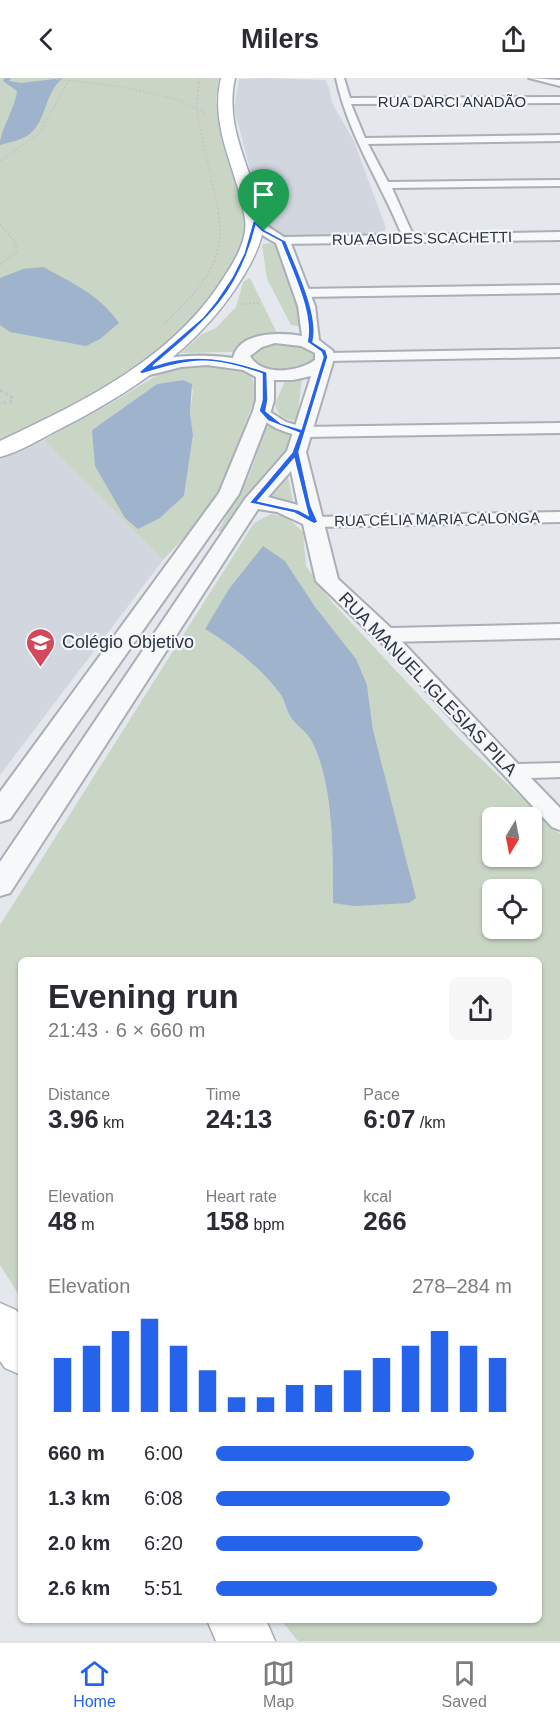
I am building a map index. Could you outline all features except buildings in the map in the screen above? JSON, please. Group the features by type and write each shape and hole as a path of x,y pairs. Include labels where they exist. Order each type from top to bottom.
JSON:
{"main road":[{"path":"0,450 105,396 142,372 205,318 235,277 247,253 255,222 222,103 228,78"},
{"path":"0,443 42,428"},
{"path":"0,1325 18,1348"},
{"path":"234,1623 249,1641"}],"street":[{"path":"340,78 345,101 360,141 386,185 409,238"},
{"path":"533,78 560,83"},
{"name":"RUA DARCI ANADÃO","path":"345,101 560,100"},
{"path":"360,141 560,138"},
{"path":"386,185 560,183"},
{"path":"255,222 264,231 283,241 309,312 312,333 310,342"},
{"name":"RUA AGIDES SCACHETTI","path":"283,241 560,236"},
{"path":"301,293 560,289"},
{"path":"0,812 229,494 265,400 256,370 241,356 246,348 258,342 293,339 310,342 324,351 325,359 296,452 252,503 0,885"},
{"path":"142,372 166,363 205,358 256,370 297,374 312,370 325,359 560,353"},
{"path":"262,411 270,420 303,432 560,428"},
{"name":"RUA MANUEL IGLESIAS PILA","path":"296,452 327,581 385,635 560,822"},
{"path":"252,503 262,502 297,511 314,522"},
{"name":"RUA CÉLIA MARIA CALONGA","path":"314,522 560,517"},
{"path":"385,635 560,631"},
{"path":"513,771 560,770"}],"path":[{"path":"48,78 122,87 176,99 196,109"},
{"path":"0,161 41,132 72,78"},
{"path":"157,331 180,308 211,268 219,255 222,242 222,229 196,109 200,78"},
{"path":"0,224 15,242 17,251 0,265"},
{"path":"236,304 261,303"},
{"path":"0,390 12,398 10,402 0,404"}],"shaded area":[{"path":"239,79 325,80 332,103 354,141 386,228 382,235 282,238 265,227 234,108"},
{"name":"Colégio Objetivo","path":"44,440 163,560 0,775 0,459"}],"green space":[{"path":"0,78 219,78 216,102 245,217 243,241 231,270 181,333 104,387 34,425 0,439"},
{"path":"278,244 281,247 303,327 291,325 267,279 262,245"},
{"path":"250,278 277,333 245,340 236,352 181,353 202,334 216,328 236,307 243,282"},
{"path":"296,342 317,351 316,361 301,368 282,371 263,368 251,357 252,351 265,343"},
{"path":"229,365 252,377 256,395 220,491 194,527 163,560 44,440 156,376 185,366","holes":["183,380 193,390 190,413 193,435 184,496 160,518 125,518 92,430 157,384"]},
{"path":"302,378 297,421 289,420 278,412 275,404 286,379"},
{"path":"268,423 292,433 290,448 222,532 218,531 249,476"},
{"path":"287,473 293,501 268,499"},
{"path":"271,514 287,517 303,532 306,566 331,601 459,738 532,807 482,807 482,867 542,867 542,817 560,834 560,1641 298,1641 283,1623 542,1623 542,957 18,957 18,1293 0,1265 0,925 254,523","holes":["285,561 367,685 373,730 333,903 331,820 319,757 311,740 292,719 281,695 265,676 236,650 205,628"]}],"water":[{"path":"5,78 11,78 9,81 21,83 63,78 53,90 41,119 32,132 21,139 0,145 17,91 3,81"},
{"path":"43,267 94,297 112,313 119,323 100,339 86,346 10,332 0,325 0,278 23,269"},
{"path":"183,380 192,384 190,413 193,435 184,496 160,518 138,529 125,518 95,466 92,430 157,384"},
{"path":"263,546 285,561 316,608 356,659 367,685 373,730 416,898 409,903 354,906 333,903 331,820 319,757 311,740 292,719 281,695 265,676 226,642 205,629 229,589"}],"place":[{"name":"Colégio Objetivo","path":"41,668"}],"route":[{"path":"264,231 255,222 247,253 235,277 218,302 205,318 142,372 166,363 205,358 247,366 265,373 265,400 262,411 270,420 289,429 303,432 296,452 252,503 262,502 297,511 314,522 308,506 296,452 303,432 326,357 324,351 310,342 312,333 309,312 283,241 264,231"}]}
